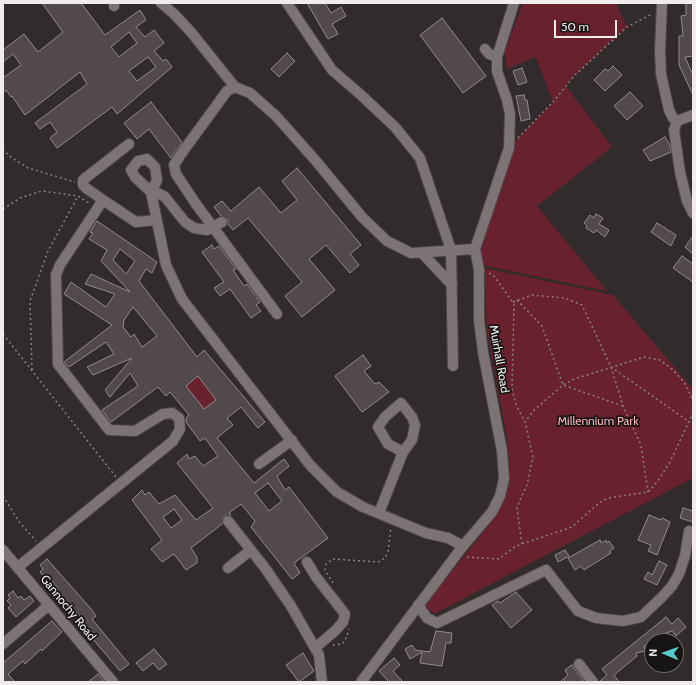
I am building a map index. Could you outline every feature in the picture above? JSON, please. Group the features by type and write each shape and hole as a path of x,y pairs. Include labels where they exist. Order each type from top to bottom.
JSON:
{"street":[{"path":"161,3 191,32 235,87 250,93 276,116 316,161 362,217 387,241 411,253 475,249"},
{"path":"287,3 332,70 361,95 395,128 420,158 451,250 453,366"},
{"name":"Muirhall Road","path":"361,682 460,550 492,512 500,496 504,479 502,452 483,352 479,320 479,270 475,249 508,148 510,114 497,71 497,57 514,3"},
{"path":"662,6 661,74 669,110 673,118 677,121"},
{"path":"485,49 489,54 497,57"},
{"path":"235,87 227,92 174,165 176,174 212,227 278,314"},
{"path":"693,116 684,117 677,121 674,130 680,172 687,201 693,213"},
{"path":"129,144 86,177 83,180 83,185 136,222 156,220"},
{"path":"222,222 207,230 194,228 185,222 165,197 154,191 151,192 166,265 182,299 310,465 337,492 363,507 393,520 426,533 448,538 460,550"},
{"path":"18,567 173,441 180,429 179,418 172,413 163,414 135,431 109,430 58,364 56,275 60,265 103,200"},
{"path":"422,253 452,285"},
{"path":"379,513 403,452 412,440 415,425 412,417 401,403 378,427 388,444 403,452"},
{"path":"259,464 292,440"},
{"path":"228,521 251,550 291,606 319,655 322,682"},
{"path":"418,605 427,618 437,623 546,570 578,611 596,618 623,621 640,617 672,586 679,574 685,556 689,530"},
{"name":"Gannochy Road","path":"3,550 113,682"},
{"path":"228,568 251,550"},
{"path":"308,562 316,577 345,614 343,622 336,630 315,648"},
{"path":"3,644 49,605"},
{"path":"579,664 593,682"}],"path":[{"path":"508,148 553,102 574,76 627,27 662,6"},
{"path":"3,149 9,156 28,168 83,185"},
{"path":"3,210 20,198 42,191 59,192 78,196 98,209"},
{"path":"32,370 30,301 48,251 78,196"},
{"path":"479,270 484,270 494,276 514,304 512,389 516,405 524,422 533,457 527,485 518,502 517,509 522,544"},
{"path":"512,302 532,295 564,298 582,305 611,367 623,406 641,445 648,492"},
{"path":"517,300 542,326 563,385"},
{"path":"3,334 121,483"},
{"path":"524,422 534,410 563,385 574,379 644,357 660,360 672,369 684,382 693,400"},
{"path":"611,367 689,421"},
{"path":"563,385 623,406"},
{"path":"460,550 470,557 499,559 516,546 572,527 599,502 608,498 648,492 658,481 670,462 689,421 693,406"},
{"path":"3,496 20,523 42,548"},
{"path":"334,584 325,570 326,564 330,561 378,562 385,558 388,552 393,520"},
{"path":"331,645 342,644 345,641 349,634 349,627"}],"green space":[{"path":"523,3 616,3 627,27 574,76 566,86 612,147 537,206 607,291 486,266 478,266 475,249 509,148 553,102 536,57 507,69 505,51"},
{"name":"Millennium Park","path":"484,268 613,295 693,389 693,478 434,614 425,605 497,515 508,491 510,473 508,443 487,330"},
{"path":"198,376 216,400 204,409 186,386"}],"building":[{"path":"42,3 81,3 105,35 140,10 146,20 136,27 145,37 154,30 164,43 154,51 163,61 166,59 172,67 117,114 112,107 57,148 50,138 57,132 50,122 40,129 35,123 87,84 80,72 25,115 12,96 11,97 6,90 3,92 3,78 21,65 13,54 3,62 3,50 24,34 38,52 63,32","holes":["129,32 137,43 119,57 111,47","148,57 156,67 137,81 129,71"]},
{"path":"307,3 325,3 331,13 341,7 346,16 332,24 338,34 328,39"},
{"path":"686,3 693,3 693,56 685,57 693,75 693,95 679,65 679,36 683,36 681,16 686,15"},
{"path":"442,18 486,76 463,93 420,35"},
{"path":"287,53 295,61 279,77 271,69"},
{"path":"613,66 622,75 605,91 594,80 605,69 608,71"},
{"path":"522,68 527,82 518,85 513,71"},
{"path":"630,92 643,106 627,120 614,106"},
{"path":"524,95 525,100 527,100 530,119 521,121 516,96"},
{"path":"151,102 182,142 171,158 149,129 137,139 124,123"},
{"path":"665,137 670,145 671,152 650,161 643,150"},
{"path":"297,168 361,245 350,254 359,265 350,273 326,245 309,259 335,290 302,317 285,296 302,282 248,218 233,230 228,224 228,219 221,216 214,207 222,201 231,211 259,187 281,213 297,200 282,181"},
{"path":"596,214 603,218 599,224 609,230 605,237 596,230 594,233 586,228 587,226 584,223 590,215 594,218"},
{"path":"97,221 157,262 152,273 146,269 139,281 197,357 204,350 265,422 258,428 241,407 227,418 233,425 217,438 254,483 284,459 289,466 277,476 285,490 289,487 328,538 294,563 300,573 292,579 251,527 255,521 241,504 229,513 231,515 224,516 222,524 191,548 197,557 197,563 186,570 174,554 162,562 151,549 162,540 132,500 142,490 145,495 149,492 159,504 175,495 196,520 213,508 177,463 187,454 189,459 195,456 203,466 218,456 205,438 200,441 186,422 186,418 189,415 170,392 166,396 158,387 111,422 102,410 138,386 130,373 110,397 105,390 132,358 93,375 87,367 114,354 106,342 69,367 64,362 112,325 64,294 71,282 106,307 115,294 85,284 91,274 130,292 101,261 107,250 89,239 93,233 90,232","holes":["120,249 135,261 126,274 113,260","133,307 157,336 142,347 134,334 131,337 123,327 124,320","198,376 216,400 204,409 186,386","268,483 282,501 269,511 255,493","174,509 182,520 171,528 163,517"]},
{"path":"657,223 676,235 671,246 651,232"},
{"path":"693,236 693,254 685,247"},
{"path":"212,245 214,249 219,246 236,269 233,270 244,286 247,284 260,302 256,305 261,311 251,318 230,289 220,296 214,288 224,282 202,252"},
{"path":"682,256 693,264 693,282 673,268"},
{"path":"363,355 371,366 364,371 375,384 379,382 389,392 362,412 335,376"},
{"path":"683,508 693,511 693,522 680,518"},
{"path":"649,515 661,520 662,518 670,522 657,555 648,551 651,545 638,540"},
{"path":"600,540 601,543 606,540 607,543 609,541 614,548 610,551 611,553 584,570 581,566 575,570 568,558"},
{"path":"565,550 569,556 558,562 555,555"},
{"path":"47,559 92,610 96,616 92,619 129,664 120,671 81,625 85,621 76,612 73,615 54,592 58,588 47,576 45,578 40,572 43,569 40,565"},
{"path":"659,561 667,565 657,585 644,579 648,572 652,575"},
{"path":"13,591 18,598 21,596 24,600 30,596 34,601 16,617 8,608 11,605 7,601 10,598 8,595"},
{"path":"516,592 532,610 511,628 492,605 498,601 500,603"},
{"path":"666,617 672,624 678,618 686,627 679,633 674,633 672,631 666,633 646,633"},
{"path":"52,621 62,632 42,651 41,649 25,664 23,661 8,674 15,682 3,682 3,663"},
{"path":"436,631 452,633 451,643 446,643 442,666 420,663 422,652 410,659 405,649 412,645 415,650 430,652"},
{"path":"644,635 644,651 636,653 637,656 614,675 619,682 599,682 607,675 602,669"},
{"path":"154,649 167,664 159,670 153,663 143,671 136,663"},
{"path":"303,653 314,671 299,682 286,665"},
{"path":"394,658 400,665 393,671 403,682 389,682 379,671"},
{"path":"572,665 585,682 560,682 568,675 565,670"},
{"path":"98,674 105,682 88,682"}]}
